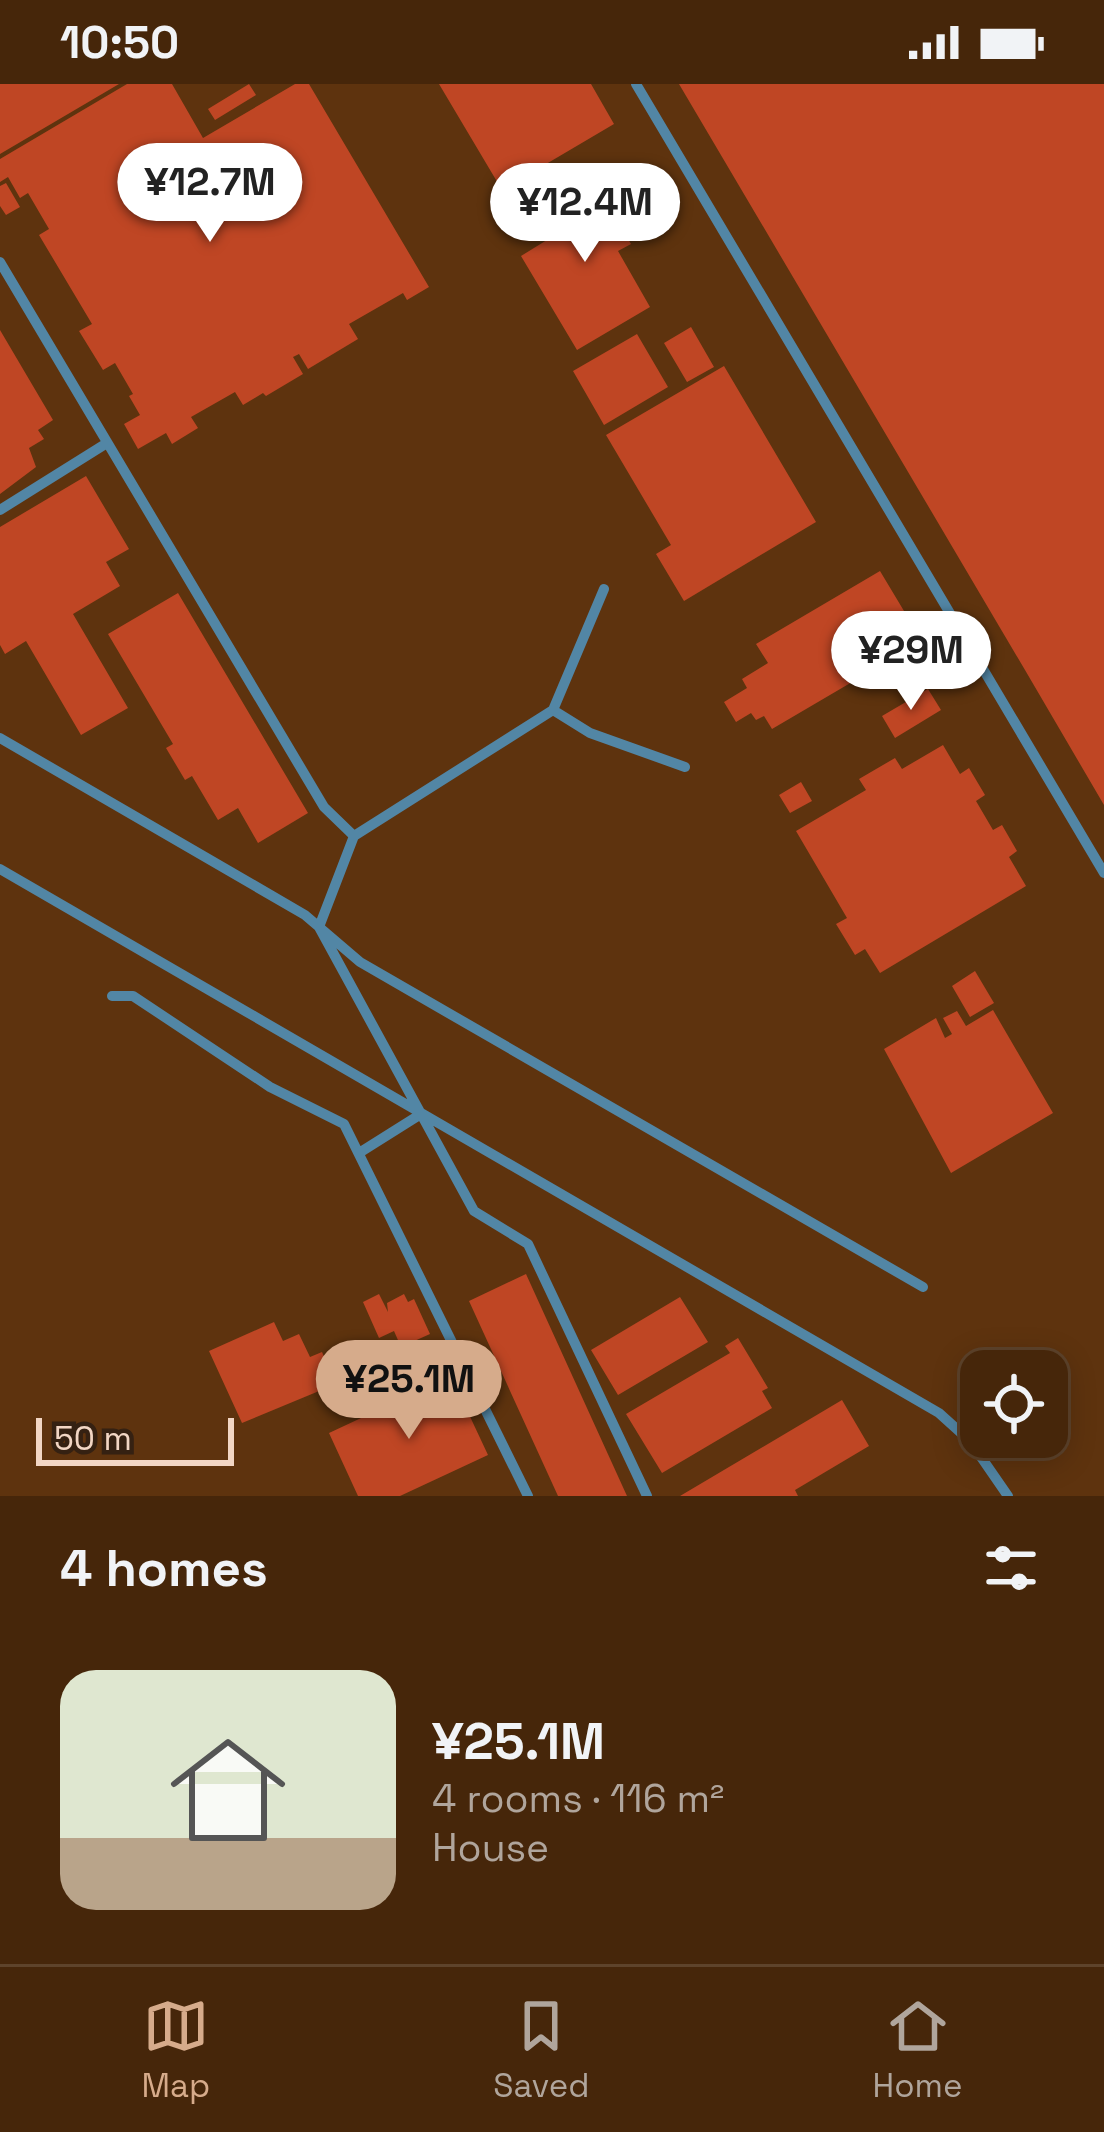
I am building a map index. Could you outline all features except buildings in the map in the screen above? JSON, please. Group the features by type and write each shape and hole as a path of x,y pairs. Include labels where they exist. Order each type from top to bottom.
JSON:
{"lane":[{"path":"636,84 1104,873"},
{"path":"0,262 324,807 354,836"},
{"path":"0,510 107,443"},
{"path":"604,589 553,710 354,836 319,927 474,1211 528,1244 646,1496"},
{"path":"553,710 590,733 686,767"},
{"path":"0,738 319,927 360,962 923,1287"},
{"path":"0,869 939,1413 970,1441 1008,1496"},
{"path":"112,996 133,996 270,1088 344,1124 528,1496"},
{"path":"359,1153 421,1114"}]}
